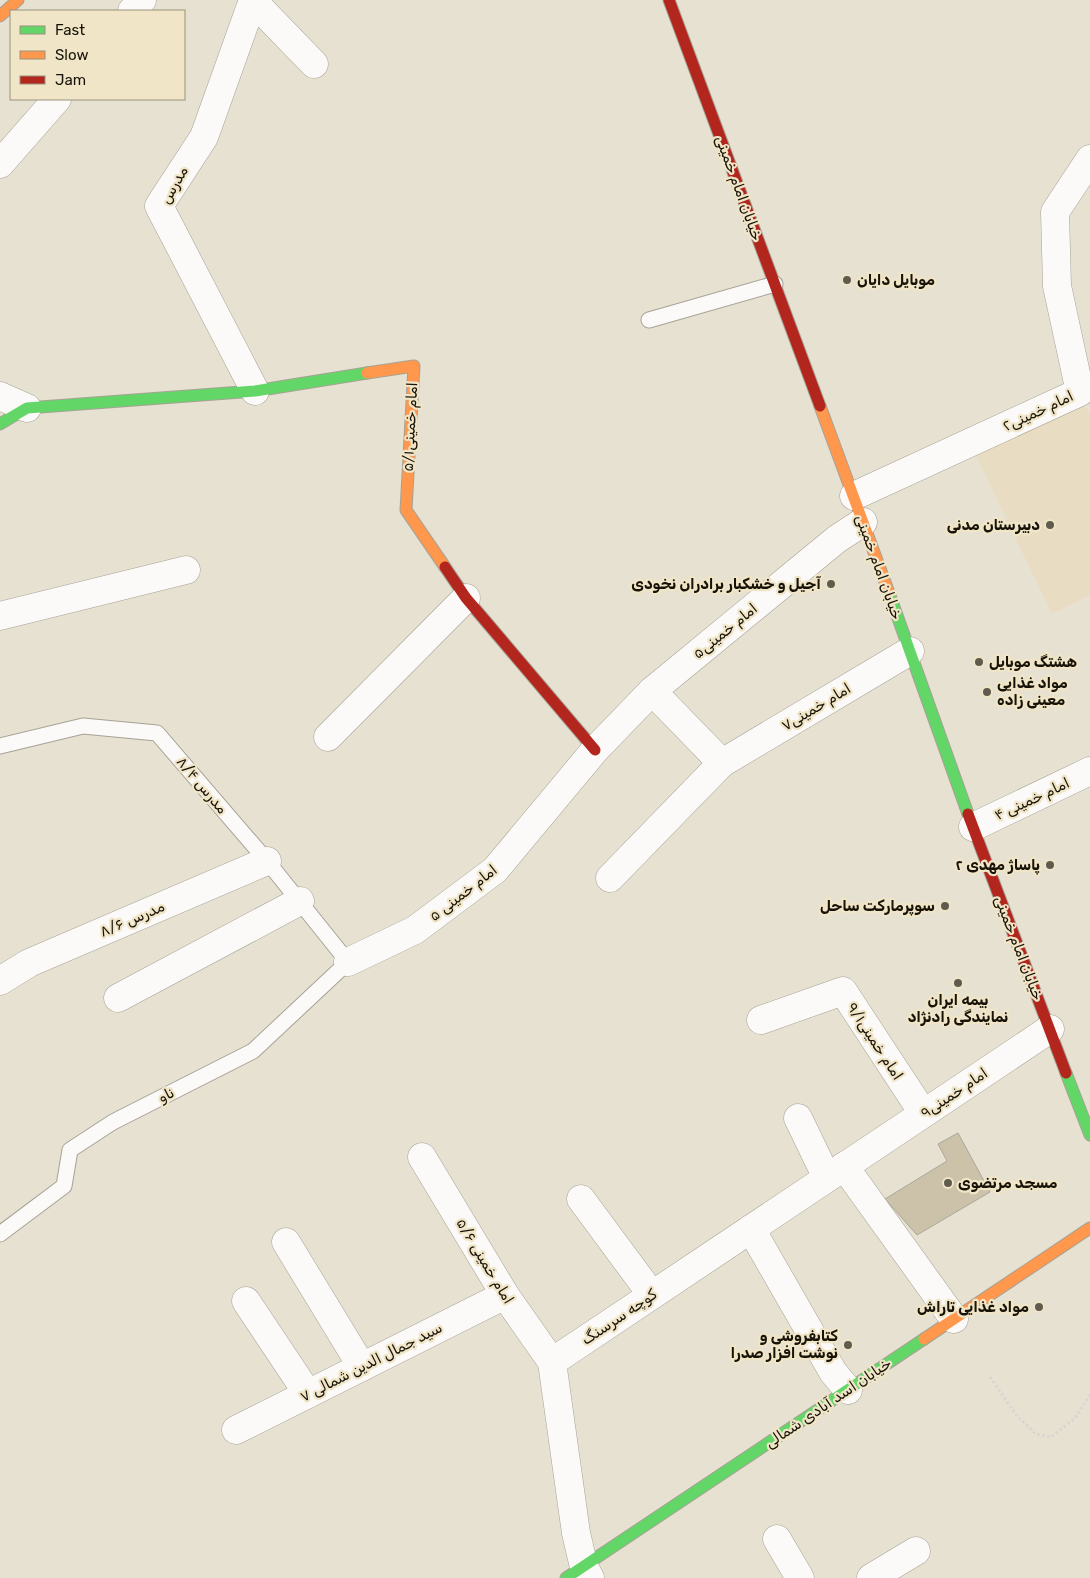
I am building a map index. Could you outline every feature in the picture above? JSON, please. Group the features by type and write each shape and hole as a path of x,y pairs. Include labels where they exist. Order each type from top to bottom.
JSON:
{"main road":[{"name":"خیابان امام خمینی","path":"669,0 854,496 973,827 1090,1135"},
{"name":"امام خمینی۵/۱","path":"27,408 255,391 414,366 406,510 466,598 595,750"},
{"path":"0,424 27,408"},
{"name":"خیابان اسد آبادی شمالی","path":"580,1574 848,1390 1090,1228"}],"street":[{"path":"133,10 142,0"},
{"path":"253,0 314,64"},
{"name":"مدرس","path":"253,0 204,137 159,206 255,391"},
{"path":"0,164 56,100"},
{"name":"امام خمینی۲","path":"854,496 1080,392 1057,286 1055,212 1090,159"},
{"path":"0,396 27,408"},
{"name":"امام خمینی۵","path":"595,750 652,691 837,539 863,522"},
{"path":"0,616 186,570"},
{"path":"328,737 466,598"},
{"name":"امام خمینی۷","path":"610,878 722,763 910,651"},
{"path":"652,691 722,763"},
{"name":"امام خمینی ۵","path":"348,962 415,930 495,870 595,750"},
{"name":"امام خمینی ۴","path":"973,827 1090,771"},
{"name":"مدرس ۸/۶","path":"0,981 29,963 267,861"},
{"path":"118,998 300,901"},
{"name":"امام خمینی۹/۱","path":"761,1020 843,992 923,1114"},
{"name":"امام خمینی۹","path":"843,1167 1050,1029"},
{"path":"798,1118 843,1167 954,1319"},
{"name":"امام خمینی ۵/۶","path":"422,1157 505,1295 552,1362"},
{"name":"کوچه سرسنگ","path":"552,1362 843,1167"},
{"path":"581,1199 652,1295"},
{"path":"750,1229 833,1372 848,1390"},
{"path":"286,1242 362,1367"},
{"name":"سید جمال الدین شمالی ۷","path":"236,1430 505,1295"},
{"path":"246,1301 308,1394"},
{"path":"552,1362 580,1574"},
{"path":"777,1539 800,1578"},
{"path":"871,1578 916,1551"}],"lane":[{"path":"649,320 775,284"},
{"name":"مدرس ۸/۴","path":"0,746 83,726 157,733 267,861 348,962"},
{"name":"ناو","path":"0,1234 64,1186 70,1150 113,1122 253,1051 348,962"}],"path":[{"path":"990,1377 1017,1416 1036,1434 1051,1437 1075,1418 1090,1395"}],"shaded area":[{"name":"دبیرستان مدنی","path":"1073,402 1087,408 1090,414 1090,595 1052,614 976,456"}],"building":[{"name":"مسجد مرتضوی","path":"958,1133 990,1192 917,1235 885,1199 947,1161 938,1144"}],"traffic: fast":[{"path":"0,424 27,408 255,391 367,373"},
{"path":"889,593 968,814"},
{"path":"1066,1073 1090,1135"},
{"path":"566,1578 924,1339"}],"traffic: slow":[{"path":"0,16 18,0"},
{"path":"367,373 414,366 406,510 445,567"},
{"path":"820,406 889,593"},
{"path":"924,1339 1090,1228"}],"traffic: jam":[{"path":"669,0 820,406"},
{"path":"445,567 466,598 595,750"},
{"path":"968,814 1066,1073"}],"place":[{"name":"موبایل دایان","path":"847,280"},
{"name":"دبیرستان مدنی","path":"1050,525"},
{"name":"آجیل و خشکبار برادران نخودی","path":"831,584"},
{"name":"هشتگ موبایل","path":"979,662"},
{"name":"مواد غذایی معینی زاده","path":"987,692"},
{"name":"پاساژ مهدی ۲","path":"1050,865"},
{"name":"سوپرمارکت ساحل","path":"945,906"},
{"name":"بیمه ایران نمایندگی رادنژاد","path":"958,983"},
{"name":"مسجد مرتضوی","path":"948,1183"},
{"name":"مواد غذایی تاراش","path":"1039,1307"},
{"name":"کتابفروشی و نوشت افزار صدرا","path":"848,1345"}]}
